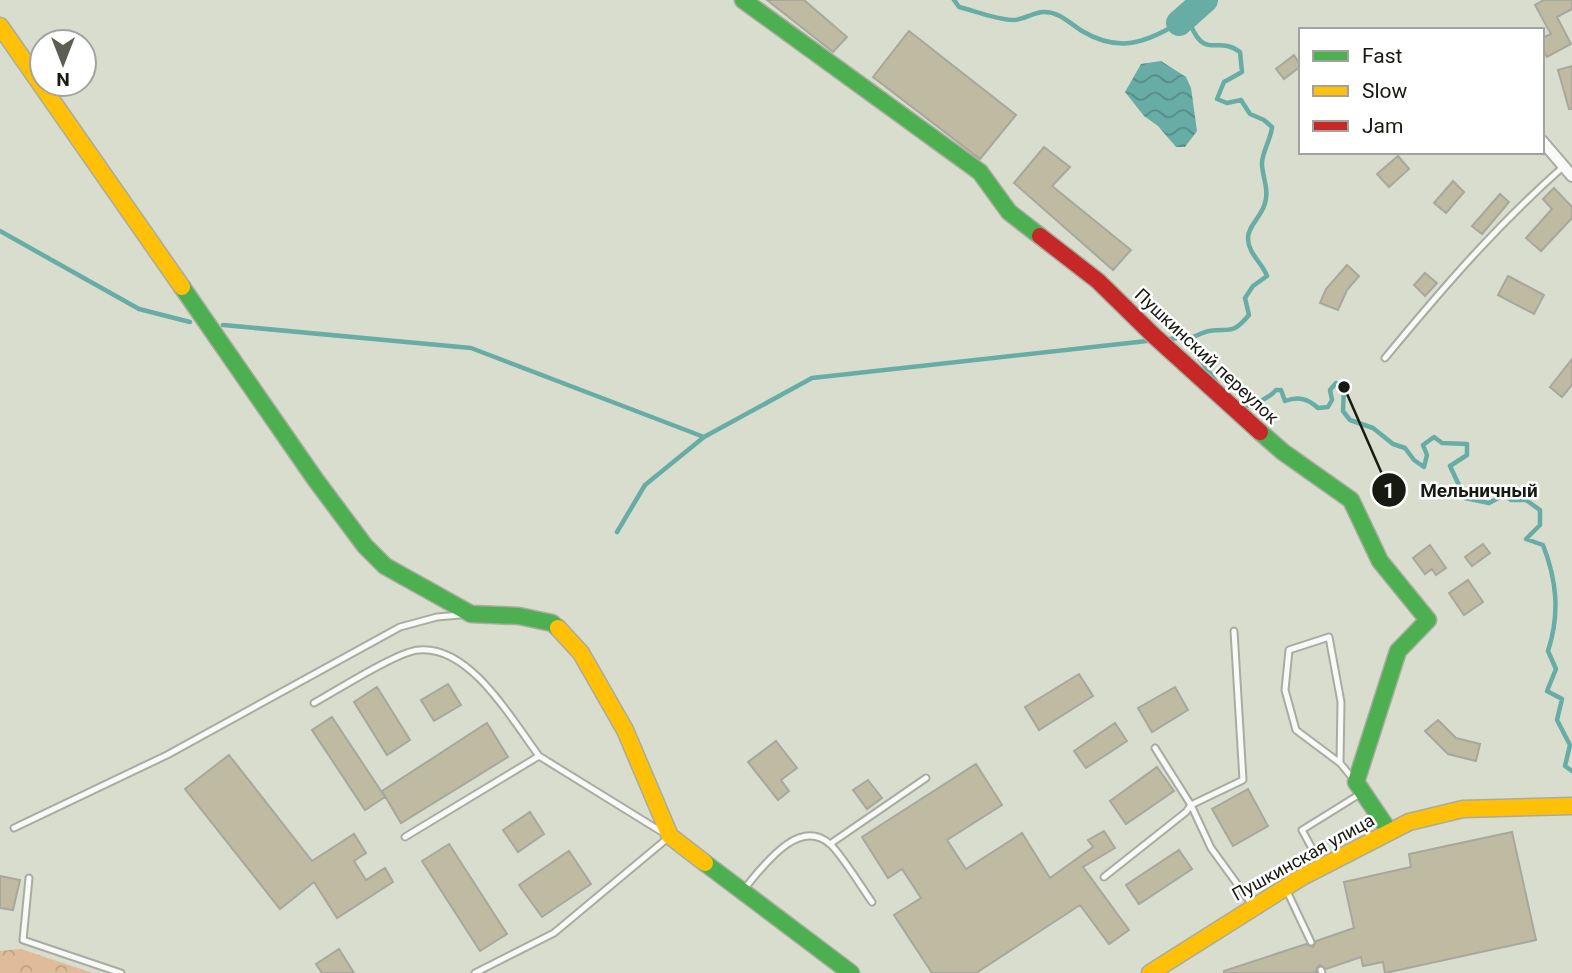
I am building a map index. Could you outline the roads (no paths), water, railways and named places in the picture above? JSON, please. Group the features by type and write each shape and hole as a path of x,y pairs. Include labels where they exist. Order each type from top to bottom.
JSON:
{"street":[{"name":"Пушкинский переулок","path":"743,0 980,172 1009,212 1098,281 1152,334 1283,452 1351,500 1380,561 1428,620 1398,651 1359,787"},
{"path":"0,26 365,546 385,566 471,614 519,616 552,622 581,653 625,730 670,836 851,973"},
{"path":"1544,143 1568,164 1572,176"},
{"path":"1359,787 1389,831"},
{"name":"Пушкинская улица","path":"1150,973 1321,865 1389,831 1429,816 1472,808 1571,806"}],"lane":[{"path":"1385,358 1450,278 1519,206 1568,164"},
{"path":"14,828 167,755 400,627 437,617 471,614"},
{"path":"1104,877 1191,805 1242,780 1234,631"},
{"path":"1321,865 1302,830 1359,787 1340,763 1296,730 1285,690 1289,650 1329,637 1341,702 1340,763"},
{"path":"314,703 400,656 418,649 437,651 469,669 491,690 538,757 670,836 554,933 475,973"},
{"path":"1155,748 1191,805 1211,848 1253,906"},
{"path":"405,836 538,757"},
{"path":"830,844 926,778"},
{"path":"742,892 774,853 792,841 813,836 830,844 872,902"},
{"path":"29,878 23,940 121,973"},
{"path":"1285,887 1311,942"}],"water":[{"path":"1161,61 1186,77 1191,88 1197,131 1185,147 1176,147 1158,126 1144,116 1125,92 1141,64"}],"waterway":[{"path":"954,0 959,7 1005,19 1016,20 1040,12 1050,12 1095,38 1108,42 1132,43 1155,36 1179,23 1191,26 1207,45 1232,47 1240,52 1242,72 1224,82 1217,99 1227,103 1241,100 1250,114 1272,127 1262,160 1266,198 1248,238 1250,249 1267,276 1253,286 1245,298 1249,315 1239,326 1207,331 1193,337 1190,345 1217,383"},
{"path":"1179,23 1205,0"},
{"path":"0,231 139,309 190,322"},
{"path":"223,325 471,348 704,437 812,378 1147,341"},
{"path":"1169,339 1192,337"},
{"path":"1240,406 1254,406 1276,390 1281,390 1285,401 1299,399 1318,408 1328,407 1332,400 1330,390 1336,383 1344,387 1343,411 1350,420 1373,428 1393,444 1405,448 1414,460 1424,467 1427,455 1423,445 1434,437 1442,443 1467,444 1467,455 1450,466 1465,498 1489,503 1504,495 1511,500 1526,500 1540,510 1540,525 1526,539 1543,545 1554,585 1554,624 1548,651 1556,669 1547,691 1562,699 1557,720 1570,745 1565,766 1572,771"},
{"path":"617,532 645,485 704,437"}],"place":[{"name":"Мельничный","path":"1344,387"}]}
